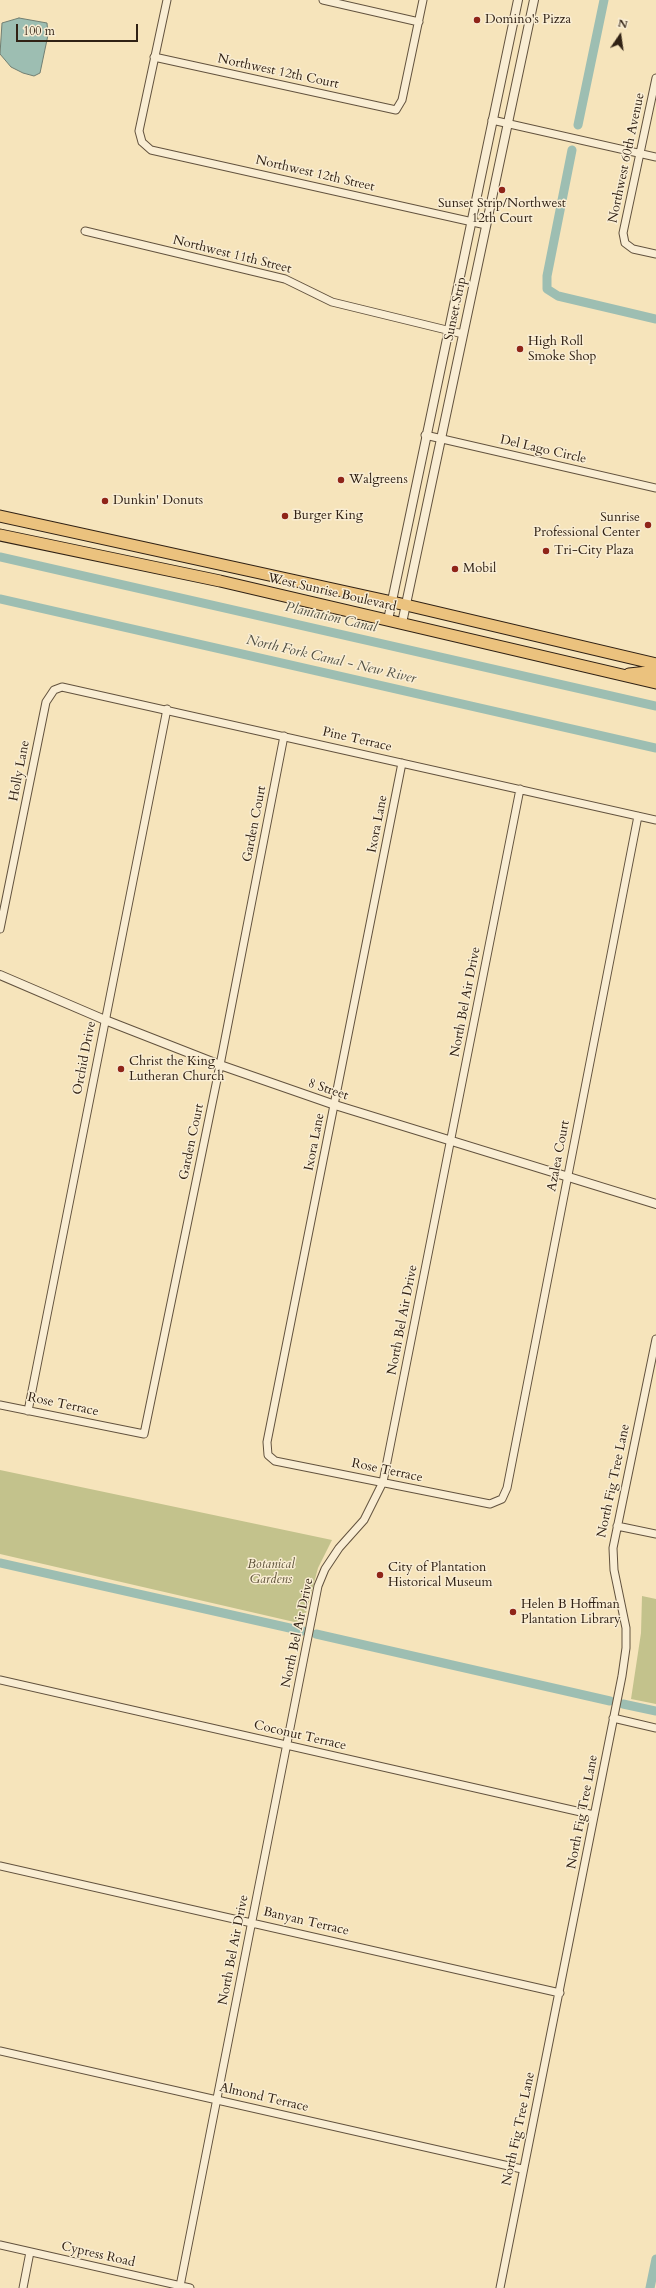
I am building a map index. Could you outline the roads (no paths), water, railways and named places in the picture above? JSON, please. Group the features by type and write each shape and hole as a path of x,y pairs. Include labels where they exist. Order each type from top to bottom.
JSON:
{"highway":[{"name":"West Sunrise Boulevard","path":"0,516 406,605 656,664"},
{"name":"West Sunrise Boulevard","path":"0,535 402,623 656,683"},
{"path":"622,675 648,672 656,674"}],"street":[{"path":"154,57 166,0"},
{"path":"324,0 418,22 423,0"},
{"name":"Sunset Strip","path":"388,620 425,435 518,0"},
{"name":"Sunset Strip","path":"402,623 534,0"},
{"name":"Northwest 12th Court","path":"154,57 396,110 402,100 418,22"},
{"name":"Northwest 12th Street","path":"154,57 139,131 142,142 151,150 486,225"},
{"name":"Northwest 60th Avenue","path":"656,78 623,233 625,243 633,249 656,254"},
{"path":"492,120 656,157"},
{"name":"Northwest 11th Street","path":"85,231 286,279 332,302 463,334"},
{"name":"Del Lago Circle","path":"425,435 656,488"},
{"name":"Pine Terrace","path":"54,690 59,687 70,687 656,820"},
{"name":"Holly Lane","path":"0,929 44,707 47,698 54,690"},
{"name":"Orchid Drive","path":"28,1411 166,709"},
{"name":"Garden Court","path":"144,1434 220,1065 284,736"},
{"name":"Ixora Lane","path":"268,1455 267,1442 402,763"},
{"name":"North Bel Air Drive","path":"180,2286 318,1586 325,1569 339,1548 364,1520 383,1482 520,789"},
{"name":"Azalea Court","path":"502,1499 507,1488 638,816"},
{"name":"8 Street","path":"0,975 105,1020 220,1065 335,1105 451,1142 656,1204"},
{"name":"North Fig Tree Lane","path":"500,2288 522,2169 560,1993 626,1648 626,1628 614,1570 613,1548 656,1339"},
{"name":"Rose Terrace","path":"0,1405 144,1434"},
{"name":"Rose Terrace","path":"268,1455 275,1461 490,1504 502,1499"},
{"path":"617,1526 656,1534"},
{"name":"Coconut Terrace","path":"0,1680 594,1816"},
{"path":"613,1718 656,1728"},
{"name":"Banyan Terrace","path":"0,1866 560,1993"},
{"name":"Almond Terrace","path":"0,2050 522,2169"},
{"name":"Cypress Road","path":"0,2245 190,2288"},
{"path":"23,2288 30,2252"}],"water":[{"path":"19,18 47,23 48,35 40,73 34,76 23,73 11,67 0,54 2,23"}],"waterway":[{"path":"578,125 604,0"},
{"path":"572,150 547,276 547,289 558,296 656,319"},
{"name":"Plantation Canal","path":"0,557 656,706"},
{"name":"North Fork Canal - New River","path":"0,599 656,748"},
{"path":"0,1563 303,1631"},
{"path":"316,1634 610,1701"},
{"path":"623,1704 656,1711"},
{"path":"650,2288 656,2259"}],"place":[{"name":"Domino's Pizza","path":"477,20"},
{"name":"Sunset Strip/Northwest 12th Court","path":"502,190"},
{"name":"High Roll Smoke Shop","path":"520,349"},
{"name":"Walgreens","path":"341,480"},
{"name":"Dunkin' Donuts","path":"105,501"},
{"name":"Burger King","path":"285,516"},
{"name":"Sunrise Professional Center","path":"648,525"},
{"name":"Tri-City Plaza","path":"546,551"},
{"name":"Mobil","path":"455,569"},
{"name":"Christ the King Lutheran Church","path":"121,1069"},
{"name":"City of Plantation Historical Museum","path":"380,1575"},
{"name":"Helen B Hoffman Plantation Library","path":"513,1612"}],"park label":[{"name":"Botanical Gardens","path":"271,1572"}]}
